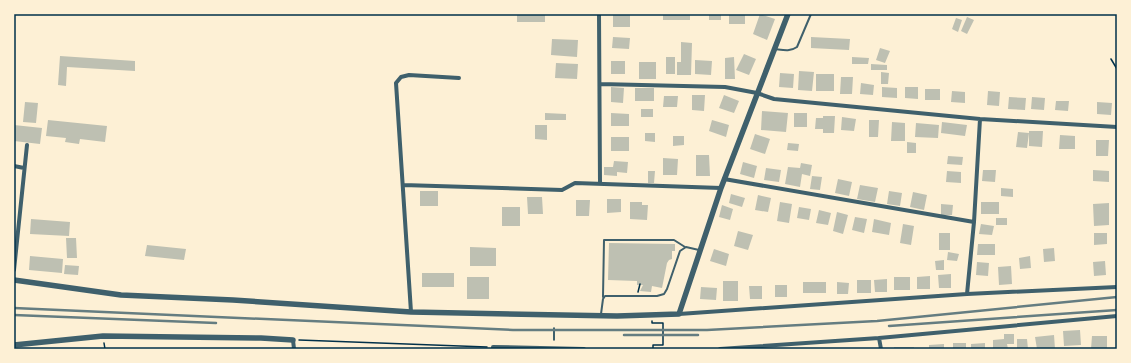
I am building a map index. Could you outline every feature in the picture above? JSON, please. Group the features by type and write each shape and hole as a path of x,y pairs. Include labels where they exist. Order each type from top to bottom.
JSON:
{"street":[{"path":"599,14 600,184"},
{"path":"679,314 720,188 788,14"},
{"path":"411,312 396,83 401,77 409,75 459,78"},
{"path":"600,84 725,87 757,93 774,99 980,119 1117,126"},
{"path":"967,294 974,222 980,119"},
{"path":"14,270 27,145"},
{"path":"14,166 24,168"},
{"path":"724,179 974,222"},
{"path":"403,185 562,190 575,183 720,188"},
{"path":"14,280 121,295 233,300 411,312 601,316 679,314 967,294 1117,287"},
{"path":"720,349 879,338 1117,316"},
{"path":"14,345 103,336 261,338 293,340 294,349"},
{"path":"879,338 881,349"},
{"path":"493,348 584,349"}],"lane":[{"path":"774,49 788,51 793,50 796,47 811,14"},
{"path":"601,316 603,298 604,240 674,240 686,247 700,250"},
{"path":"603,298 609,295 657,296 664,294 680,251 686,247"}],"path":[{"path":"1111,59 1117,69"},
{"path":"637,296 640,284"},
{"path":"653,349 653,345 663,345 663,323"},
{"path":"554,328 554,340"},
{"path":"293,340 493,348"}],"building":[{"path":"517,14 545,14 545,22 517,22"},
{"path":"613,14 630,14 630,27 613,27"},
{"path":"663,14 690,14 690,20 663,20"},
{"path":"709,14 721,14 721,20 709,20"},
{"path":"729,14 745,14 745,24 729,24"},
{"path":"760,14 775,19 767,40 753,34"},
{"path":"967,17 974,20 967,34 961,31"},
{"path":"956,18 962,20 958,32 952,29"},
{"path":"613,37 630,38 629,49 612,48"},
{"path":"811,37 850,39 849,50 811,48"},
{"path":"552,39 578,40 577,57 551,55"},
{"path":"681,42 692,43 691,75 677,75 677,62 681,62"},
{"path":"880,48 890,51 885,63 876,60"},
{"path":"744,54 756,59 749,75 736,70"},
{"path":"60,56 135,61 135,71 67,67 66,86 58,85"},
{"path":"666,57 675,57 675,74 666,74"},
{"path":"734,57 735,79 725,79 725,58"},
{"path":"852,57 869,58 868,64 852,64"},
{"path":"695,60 712,61 711,75 695,74"},
{"path":"611,61 625,61 625,74 611,74"},
{"path":"639,62 656,62 656,79 639,79"},
{"path":"556,63 578,64 577,79 555,78"},
{"path":"871,64 887,65 887,70 871,70"},
{"path":"799,71 814,72 812,91 798,90"},
{"path":"881,72 889,73 888,84 881,84"},
{"path":"780,73 794,74 793,88 779,87"},
{"path":"816,74 834,74 834,91 816,91"},
{"path":"841,77 853,77 852,94 840,94"},
{"path":"861,83 874,85 873,95 860,94"},
{"path":"611,87 624,88 623,103 611,102"},
{"path":"882,87 897,88 897,98 882,97"},
{"path":"905,87 918,87 918,99 905,98"},
{"path":"635,88 654,88 654,101 635,101"},
{"path":"925,89 940,89 940,100 925,100"},
{"path":"952,91 965,92 965,103 951,102"},
{"path":"988,91 1000,92 999,106 987,105"},
{"path":"692,95 705,95 704,111 692,110"},
{"path":"724,95 739,101 734,113 719,108"},
{"path":"664,96 678,96 677,107 663,107"},
{"path":"1009,97 1026,98 1025,110 1008,109"},
{"path":"1032,97 1045,98 1044,110 1031,109"},
{"path":"1056,101 1069,101 1068,111 1055,110"},
{"path":"25,102 38,103 36,123 23,122"},
{"path":"1097,102 1112,103 1111,115 1097,114"},
{"path":"641,109 653,109 653,117 641,117"},
{"path":"762,111 788,113 786,132 761,130"},
{"path":"545,113 566,114 566,120 545,120"},
{"path":"611,113 629,114 629,126 611,126"},
{"path":"794,113 807,113 807,127 794,127"},
{"path":"823,116 835,116 834,133 823,133 823,129 815,129 816,118 823,118"},
{"path":"842,117 856,119 854,131 841,130"},
{"path":"48,120 107,126 105,142 80,139 79,144 65,142 66,138 46,136"},
{"path":"712,120 729,125 726,137 709,131"},
{"path":"869,120 879,120 878,137 869,137"},
{"path":"892,122 905,123 905,141 891,141"},
{"path":"942,122 967,125 965,136 941,133"},
{"path":"916,123 939,125 938,138 915,137"},
{"path":"14,125 42,128 40,144 14,141"},
{"path":"535,125 547,125 547,140 535,139"},
{"path":"1029,131 1043,131 1042,147 1029,146"},
{"path":"1018,132 1029,133 1027,148 1016,147"},
{"path":"645,133 655,133 655,142 645,141"},
{"path":"755,134 770,139 765,154 750,149"},
{"path":"1060,135 1075,136 1075,149 1059,149"},
{"path":"673,136 684,136 684,145 673,146"},
{"path":"611,137 629,137 629,151 611,151"},
{"path":"1096,140 1109,140 1108,156 1096,156"},
{"path":"907,142 916,143 916,153 907,153"},
{"path":"788,143 799,144 798,151 787,150"},
{"path":"696,155 709,155 710,176 696,176"},
{"path":"948,156 963,157 962,165 947,164"},
{"path":"663,158 678,159 677,175 663,175"},
{"path":"614,161 628,162 627,173 617,172 617,176 604,175 604,167 613,167"},
{"path":"743,162 757,166 754,178 740,174"},
{"path":"801,163 812,165 810,176 802,174 800,187 785,184 788,167 800,168"},
{"path":"766,168 781,170 779,182 764,180"},
{"path":"983,170 996,170 995,182 982,181"},
{"path":"1093,170 1109,171 1109,182 1093,181"},
{"path":"648,171 655,171 654,183 648,183"},
{"path":"947,171 961,172 961,183 946,182"},
{"path":"812,176 822,177 820,190 810,189"},
{"path":"838,179 852,182 849,196 835,193"},
{"path":"860,185 878,188 875,202 857,199"},
{"path":"1001,188 1013,189 1013,197 1001,196"},
{"path":"420,191 438,191 438,206 420,206"},
{"path":"889,191 902,193 900,206 887,204"},
{"path":"913,192 927,195 924,210 910,207"},
{"path":"731,194 745,198 742,207 729,203"},
{"path":"758,195 771,198 768,212 755,210"},
{"path":"527,197 542,197 543,214 528,214"},
{"path":"607,199 621,199 621,212 607,213"},
{"path":"576,200 590,200 589,216 576,216"},
{"path":"630,202 642,202 642,205 648,205 647,220 630,219"},
{"path":"780,202 792,204 789,223 777,221"},
{"path":"981,202 999,202 999,214 981,214"},
{"path":"1109,203 1109,225 1094,226 1093,204"},
{"path":"941,204 953,205 952,215 941,215"},
{"path":"722,205 733,209 730,220 719,217"},
{"path":"502,207 520,207 520,226 502,226"},
{"path":"799,207 811,209 809,220 797,218"},
{"path":"819,210 831,213 828,225 816,223"},
{"path":"837,212 848,215 843,234 833,231"},
{"path":"855,217 867,219 864,233 852,230"},
{"path":"996,218 1007,218 1007,225 996,225"},
{"path":"31,219 70,222 69,236 30,234"},
{"path":"874,219 891,223 889,235 872,232"},
{"path":"903,224 914,226 911,245 900,243"},
{"path":"981,224 994,226 992,235 979,234"},
{"path":"738,231 753,235 748,250 734,246"},
{"path":"939,233 950,233 950,250 939,250"},
{"path":"1094,233 1107,233 1107,244 1094,245"},
{"path":"66,238 76,238 77,258 67,258"},
{"path":"609,243 675,244 675,251 672,251 672,259 667,263 662,288 652,286 651,292 640,291 643,285 637,285 637,281 608,280"},
{"path":"978,244 995,244 995,255 977,255"},
{"path":"147,245 186,249 184,260 145,256"},
{"path":"470,247 496,248 496,266 470,266"},
{"path":"1054,248 1055,261 1044,262 1043,249"},
{"path":"714,249 729,254 726,266 710,261"},
{"path":"948,252 959,254 957,261 947,260"},
{"path":"30,256 63,259 62,273 29,270"},
{"path":"1030,256 1031,268 1020,269 1019,258"},
{"path":"944,260 944,270 936,270 935,261"},
{"path":"1105,261 1106,275 1094,276 1093,262"},
{"path":"977,262 989,263 988,276 976,275"},
{"path":"65,265 79,266 78,275 64,274"},
{"path":"1011,266 1012,284 999,285 998,267"},
{"path":"422,273 454,273 454,287 422,287"},
{"path":"951,274 951,288 939,288 938,275"},
{"path":"930,276 930,289 917,289 917,277"},
{"path":"467,277 489,277 489,299 467,299"},
{"path":"894,277 910,277 910,290 894,290"},
{"path":"887,279 887,292 875,292 874,280"},
{"path":"857,280 871,280 871,293 857,293"},
{"path":"723,281 738,281 738,301 723,301"},
{"path":"803,282 826,282 826,293 803,293"},
{"path":"837,282 849,283 848,294 837,294"},
{"path":"775,285 787,285 787,297 775,297"},
{"path":"749,286 762,286 762,299 750,299"},
{"path":"701,287 717,288 716,300 700,299"},
{"path":"1080,330 1081,345 1064,346 1063,331"},
{"path":"1004,334 1014,334 1014,344 1007,344 1008,349 993,349 993,340 1004,339"},
{"path":"1054,335 1055,349 1037,349 1035,337"},
{"path":"1092,336 1107,336 1107,349 1091,349"},
{"path":"1017,339 1027,339 1028,349 1017,349"},
{"path":"953,343 966,343 966,349 953,349"},
{"path":"985,343 985,349 971,349 971,344"},
{"path":"944,344 944,349 929,349 929,345"},
{"path":"894,347 914,347 914,349 894,349"}],"railway":[{"path":"14,308 513,330 707,330 877,321 1117,297"},
{"path":"889,326 1117,310"},
{"path":"14,315 216,323"},
{"path":"624,335 698,335"}]}
